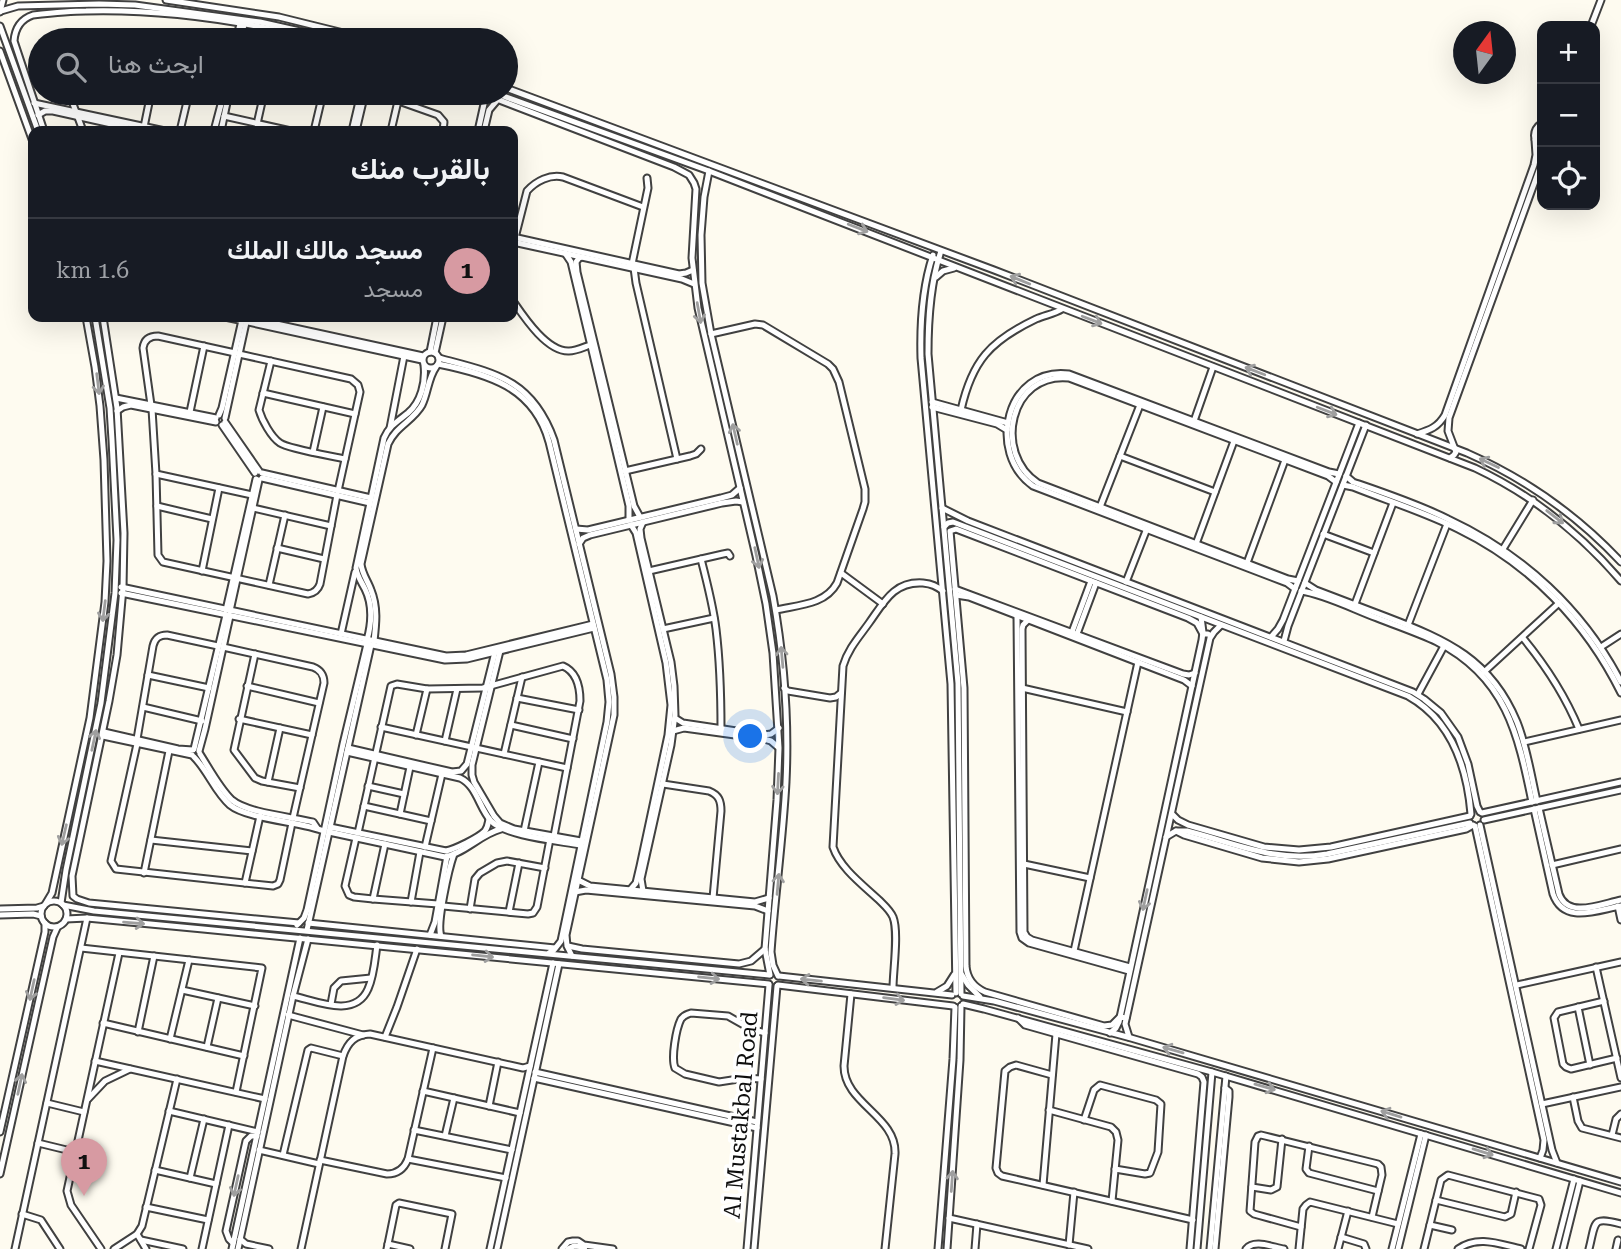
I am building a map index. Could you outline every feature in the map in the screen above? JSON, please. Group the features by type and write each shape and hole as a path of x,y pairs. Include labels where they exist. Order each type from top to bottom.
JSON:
{"street":[{"path":"0,12 3,0"},
{"path":"166,0 263,14 324,28"},
{"path":"1593,21 1601,0"},
{"path":"0,12 20,3 135,5 290,28"},
{"path":"28,84 14,41 19,24 30,16 83,11 134,12 262,28"},
{"path":"263,14 271,19 271,23 268,23"},
{"path":"292,20 289,24 293,28"},
{"path":"241,28 242,24"},
{"path":"0,26 28,105"},
{"path":"0,51 28,128"},
{"path":"518,93 819,210 833,219 1062,309 1464,464 1533,500 1580,538 1621,581"},
{"path":"518,102 819,210 838,212 1467,453 1499,468 1554,502 1590,531 1621,562"},
{"path":"518,104 683,172 694,183 694,284 768,612 776,681 779,728 777,800 765,949 769,984"},
{"path":"28,105 36,126"},
{"path":"35,105 42,126"},
{"path":"42,105 130,126"},
{"path":"74,105 81,126"},
{"path":"145,126 149,105"},
{"path":"181,126 186,105"},
{"path":"216,126 222,105"},
{"path":"222,126 224,105"},
{"path":"257,124 261,105"},
{"path":"315,126 320,105"},
{"path":"355,126 360,105"},
{"path":"392,126 397,105"},
{"path":"409,105 440,116 444,126"},
{"path":"482,126 484,105"},
{"path":"483,126 493,105"},
{"path":"560,109 566,113 563,117"},
{"path":"38,115 50,111 77,114"},
{"path":"224,116 267,126"},
{"path":"589,119 586,122 592,127"},
{"path":"1450,458 1455,454 1455,449 1448,431 1449,418 1534,176 1537,129"},
{"path":"1535,140 1540,147"},
{"path":"709,171 704,197 701,270 711,334 776,610 786,690 786,783 771,952 780,981 777,985"},
{"path":"1417,434 1433,428 1445,415 1537,171"},
{"path":"518,225 527,191 552,176 563,177 643,207"},
{"path":"647,178 648,188 633,266 677,459"},
{"path":"696,197 704,197"},
{"path":"833,219 833,215 838,212"},
{"path":"518,241 633,266"},
{"path":"518,241 670,274 694,284"},
{"path":"938,249 925,292 920,336 941,576 949,620"},
{"path":"565,253 575,272 625,471 631,504 630,523 639,538 649,571 663,629 670,685 670,725 639,879 643,891"},
{"path":"582,257 576,262 575,272 590,345 631,504 642,520 639,538 673,673 675,719 663,785 639,879 630,890"},
{"path":"935,258 928,335 950,631 958,994 964,1002 958,1006"},
{"path":"934,280 939,273 947,269 959,268"},
{"path":"670,274 684,274 693,270"},
{"path":"989,280 988,273 994,270"},
{"path":"1041,317 1051,304"},
{"path":"518,308 537,334 560,350 572,351 590,345"},
{"path":"961,410 971,376 986,354 1008,335 1062,309"},
{"path":"41,916 52,893 90,718 105,602 107,561 104,460 96,368 87,322"},
{"path":"0,1174 53,937 66,919 67,912 62,904 66,870 101,703 115,593 117,540 111,430 96,322"},
{"path":"73,896 72,876 117,655 122,590 123,522 117,411 104,322"},
{"path":"220,420 244,322"},
{"path":"262,322 423,360"},
{"path":"262,322 423,360 430,369 438,363"},
{"path":"436,322 432,352 438,363 492,378 518,394 540,420 576,530 608,675 608,715 566,936 572,956"},
{"path":"423,360 432,352 441,322"},
{"path":"711,334 755,324 763,325 828,364 837,376 866,496 834,589 822,599 776,610"},
{"path":"158,336 204,346 353,380 358,385 360,392 319,586 312,594 202,571 160,559 156,474 144,344 151,337 158,336"},
{"path":"190,412 204,346"},
{"path":"390,428 404,356"},
{"path":"709,359 717,358"},
{"path":"341,634 364,542 384,438 390,428 417,402 424,380 423,360"},
{"path":"271,361 260,415 276,439 285,445 345,459"},
{"path":"307,930 307,910 376,621 373,595 361,566 371,500 390,440 397,429 420,409 438,363"},
{"path":"1194,421 1213,367"},
{"path":"1144,528 1100,507 1033,486 1020,474 1010,454 1007,430 1007,422 1017,397 1049,374 1069,374 1273,453 1328,476 1339,484 1430,511 1503,549 1572,609 1601,648 1621,682"},
{"path":"1535,801 1510,717 1490,686 1451,644 1327,596 1301,582 1144,528 1043,486 1029,477 1015,452 1012,435 1016,411 1022,399 1034,384 1069,378 1234,441 1343,475 1393,503 1458,526 1541,582 1584,632 1621,694"},
{"path":"1282,393 1286,390 1286,383"},
{"path":"107,389 114,388"},
{"path":"1297,399 1296,393 1301,388"},
{"path":"263,393 355,414"},
{"path":"116,398 220,420"},
{"path":"117,411 128,405 151,407 190,412 220,420 259,476 371,500"},
{"path":"932,405 961,410 995,421 1007,430"},
{"path":"932,405 1007,422"},
{"path":"1100,507 1140,405"},
{"path":"313,452 323,407"},
{"path":"1284,641 1286,621 1362,424"},
{"path":"1193,545 1234,441"},
{"path":"625,471 693,455 701,449"},
{"path":"1464,464 1463,458 1467,453"},
{"path":"1120,456 1215,492"},
{"path":"1247,563 1285,460"},
{"path":"556,463 593,626 608,675"},
{"path":"156,474 252,495"},
{"path":"195,753 205,729 252,495 259,476"},
{"path":"235,578 259,476"},
{"path":"1312,553 1324,534 1339,484"},
{"path":"202,571 219,488"},
{"path":"722,501 740,488"},
{"path":"1503,549 1533,500"},
{"path":"579,544 589,533 722,501 743,502"},
{"path":"1355,604 1393,503"},
{"path":"157,506 212,519"},
{"path":"253,508 331,526"},
{"path":"942,508 967,524 1093,582 1221,625 1271,636 1408,696 1430,712 1445,729 1481,813"},
{"path":"269,585 285,515"},
{"path":"944,527 952,522 967,524 1418,694 1436,708 1454,730 1466,757 1475,821 1542,1117 1557,1163"},
{"path":"1408,625 1447,524"},
{"path":"750,528 758,527"},
{"path":"1125,585 1144,528"},
{"path":"1123,1017 1108,1026 1087,1021 985,992 975,985 968,975 964,688 950,533 954,529 1073,572 1125,585 1194,621 1203,634"},
{"path":"576,530 589,533"},
{"path":"1324,534 1374,553"},
{"path":"1193,545 1287,583 1298,590 1355,604 1408,625 1485,672 1511,708 1524,742 1535,801"},
{"path":"277,548 324,559"},
{"path":"649,571 727,553 730,555"},
{"path":"701,559 714,618 720,667 721,729"},
{"path":"337,786 370,643 371,607 356,568"},
{"path":"841,573 883,604"},
{"path":"932,584 941,576"},
{"path":"1074,633 1093,582"},
{"path":"893,988 895,927 892,916 842,864 833,847 843,666 848,653 893,592 912,583 932,584 943,591"},
{"path":"115,584 122,590 451,661 497,652 593,626"},
{"path":"115,593 122,590"},
{"path":"956,592 1138,662 1185,675 1195,673"},
{"path":"956,592 1074,633 1166,670 1192,686"},
{"path":"1485,672 1559,603"},
{"path":"228,613 341,634 370,643 456,656 593,626"},
{"path":"1017,616 1022,688 1021,936 1031,944 1129,969"},
{"path":"663,629 714,618"},
{"path":"1129,1037 1123,1017 1129,969 1203,634 1201,618"},
{"path":"1028,620 1019,632 1025,933 1032,940 1129,969"},
{"path":"1271,636 1286,621"},
{"path":"1110,1033 1123,1017 1211,636 1221,625"},
{"path":"1203,634 1211,636"},
{"path":"1601,648 1621,634"},
{"path":"167,635 254,654 313,667 319,670 324,679 278,884 273,886 114,868 111,861 137,741 154,642 159,636 167,635"},
{"path":"1522,638 1562,692 1580,729"},
{"path":"1418,694 1444,646"},
{"path":"221,647 195,753 228,803 239,811 292,820"},
{"path":"497,652 474,748 472,775 497,820 505,826 552,838"},
{"path":"254,654 234,752 258,779 300,788"},
{"path":"1074,951 1138,662"},
{"path":"559,666 567,667 579,686 579,710 535,912 530,914 470,909 352,896 345,888 391,686 397,684 427,689 489,686 559,666"},
{"path":"148,675 209,688"},
{"path":"504,754 522,677"},
{"path":"776,681 786,690 830,698 841,693"},
{"path":"247,686 319,703"},
{"path":"1022,688 1127,712"},
{"path":"416,735 427,689"},
{"path":"445,741 457,689"},
{"path":"777,695 786,690"},
{"path":"517,698 579,710"},
{"path":"143,707 202,721"},
{"path":"239,719 312,736"},
{"path":"675,719 689,726 761,737 779,728"},
{"path":"1524,742 1621,720"},
{"path":"510,725 573,739"},
{"path":"673,731 689,726 721,729 761,737 779,748"},
{"path":"381,727 567,768"},
{"path":"268,782 280,728"},
{"path":"103,734 195,753 228,796 237,804 248,808 447,856 490,832 501,829 581,843"},
{"path":"137,741 169,751 195,753"},
{"path":"347,750 457,772 467,764 474,748"},
{"path":"144,873 169,751"},
{"path":"375,756 467,782 489,819 501,829"},
{"path":"524,831 539,762"},
{"path":"400,814 410,767"},
{"path":"411,902 442,774"},
{"path":"1475,821 1475,811 1481,813 1498,810 1621,782"},
{"path":"663,785 709,791 720,801 713,898"},
{"path":"368,786 404,794"},
{"path":"1592,789 1594,796"},
{"path":"1172,813 1187,828 1263,853 1299,857 1327,854 1455,823 1500,817 1621,790"},
{"path":"549,954 558,946 593,800"},
{"path":"364,806 431,821"},
{"path":"1536,809 1552,864 1552,877"},
{"path":"1536,809 1552,877 1560,897 1570,907 1581,909 1620,904 1621,920"},
{"path":"1498,810 1500,817"},
{"path":"1176,831 1255,856 1300,862 1328,859 1457,831 1475,821 1481,813"},
{"path":"245,883 260,816"},
{"path":"357,835 385,844 423,850 452,850 483,833 489,819"},
{"path":"1166,837 1187,828"},
{"path":"151,840 252,851"},
{"path":"373,899 385,844"},
{"path":"1552,864 1621,849"},
{"path":"430,935 436,928 455,853"},
{"path":"446,881 447,856"},
{"path":"470,909 478,874 502,861 545,868"},
{"path":"509,912 519,863"},
{"path":"1024,864 1090,878"},
{"path":"56,868 66,870"},
{"path":"1151,873 1158,874"},
{"path":"578,880 590,888 755,904 769,898"},
{"path":"575,892 590,888 643,891 755,904 768,911"},
{"path":"62,904 73,896"},
{"path":"73,896 89,903 299,923"},
{"path":"0,915 54,901 94,911 775,974 958,994 1129,1037 1621,1182"},
{"path":"0,909 41,916 45,923 57,928"},
{"path":"66,919 88,918 377,945 769,984 984,1009 1302,1098 1621,1194"},
{"path":"15,1249 88,918"},
{"path":"289,929 307,920 430,935 739,964 751,961 765,949"},
{"path":"0,1132 45,923"},
{"path":"436,928 441,936"},
{"path":"233,1246 259,1150 293,996 300,938"},
{"path":"238,1249 265,1098 299,958 308,939"},
{"path":"385,1037 414,949 412,941"},
{"path":"293,996 342,1007 357,1002 368,990 377,945"},
{"path":"81,948 261,967 263,970 236,1092"},
{"path":"101,1249 67,1196 119,953"},
{"path":"138,1032 155,956"},
{"path":"170,1039 189,960"},
{"path":"1508,960 1517,985 1542,1104 1544,1143 1540,1158"},
{"path":"1517,985 1621,962"},
{"path":"490,1249 504,1200 556,963"},
{"path":"1596,967 1621,1078"},
{"path":"933,992 947,986 958,970"},
{"path":"958,970 968,985 983,999"},
{"path":"331,1004 334,988 341,981 371,978"},
{"name":"Al Mustakbal Road","path":"747,1249 769,984"},
{"name":"Al Mustakbal Road","path":"754,1249 777,985"},
{"path":"182,990 255,1006"},
{"path":"851,994 845,1077 850,1088 889,1131 895,1149 885,1249"},
{"path":"958,994 950,1001 958,1006"},
{"path":"207,1047 219,998"},
{"path":"984,1009 985,1002 994,1001"},
{"path":"1604,1001 1558,1012 1554,1016 1563,1064 1571,1069 1617,1058"},
{"path":"938,1249 958,1006"},
{"path":"947,1249 960,1060 958,1006"},
{"path":"767,1007 775,1008"},
{"path":"1578,1007 1590,1065"},
{"path":"761,1079 745,1078 725,1082 706,1079 680,1072 673,1062 673,1056 682,1018 691,1013 728,1016 751,1029 765,1032"},
{"path":"288,1016 363,1035"},
{"path":"1018,1018 1024,1025 1198,1074 1208,1083 1197,1249"},
{"path":"103,1023 244,1056"},
{"path":"1043,1185 1056,1034"},
{"path":"301,1249 343,1056 350,1042 363,1035 385,1037 498,1062 523,1068 532,1075 757,1125"},
{"path":"1612,1038 1620,1036"},
{"path":"497,1249 506,1178 520,1113 532,1075 530,1066 538,1044"},
{"path":"283,1155 308,1050 311,1048 343,1056"},
{"path":"259,1150 390,1174 400,1171 408,1159 433,1048"},
{"path":"953,1059 960,1060"},
{"path":"94,1061 265,1098"},
{"path":"489,1106 498,1062"},
{"path":"1052,1075 1016,1065 1008,1068 1004,1075 997,1171 1002,1176 1193,1220"},
{"path":"523,1068 530,1066"},
{"path":"86,1101 105,1081 130,1069"},
{"path":"1190,1249 1208,1083 1212,1072"},
{"path":"1210,1249 1226,1076"},
{"path":"114,1249 137,1234 142,1226 177,1079"},
{"path":"1288,1094 1291,1090 1290,1084"},
{"path":"1084,1119 1094,1090 1098,1086 1160,1102 1158,1152 1150,1173 1115,1169"},
{"path":"1542,1104 1621,1087"},
{"path":"1215,1249 1229,1097 1229,1091 1225,1088"},
{"path":"1302,1098 1301,1093 1305,1088"},
{"path":"423,1091 520,1113"},
{"path":"1573,1097 1578,1123 1582,1128 1621,1138"},
{"path":"445,1136 454,1098"},
{"path":"47,1103 84,1112"},
{"path":"1049,1110 1111,1127 1116,1132 1118,1140 1112,1201"},
{"path":"169,1111 258,1134"},
{"path":"1612,1135 1616,1119 1621,1114"},
{"path":"190,1178 204,1119"},
{"path":"202,1249 229,1125"},
{"path":"414,1130 512,1150"},
{"path":"233,1246 226,1231 246,1141 258,1134"},
{"path":"1392,1249 1424,1134"},
{"path":"1398,1249 1424,1134"},
{"path":"1301,1227 1252,1213 1250,1206 1258,1136 1264,1135 1376,1162 1382,1171 1372,1217"},
{"path":"1252,1188 1271,1190 1277,1187 1282,1139"},
{"path":"38,1143 75,1152"},
{"path":"1309,1146 1306,1166 1309,1173 1378,1191"},
{"path":"408,1159 506,1178"},
{"path":"155,1170 216,1184"},
{"path":"1424,1249 1441,1180 1448,1175 1536,1197 1541,1203 1530,1249"},
{"path":"1556,1249 1577,1180"},
{"path":"1563,1249 1577,1180"},
{"path":"1069,1245 1074,1192"},
{"path":"1436,1200 1505,1217 1511,1212 1516,1192"},
{"path":"1299,1249 1303,1209 1310,1202 1398,1224"},
{"path":"410,1249 387,1247 396,1205 401,1203 452,1214 445,1249"},
{"path":"146,1207 208,1220"},
{"path":"1338,1249 1348,1211"},
{"path":"22,1214 40,1219 60,1249"},
{"path":"949,1218 1088,1249"},
{"path":"1589,1249 1597,1222 1603,1220 1621,1224"},
{"path":"975,1249 977,1224"},
{"path":"1430,1225 1452,1230"},
{"path":"137,1234 146,1249"},
{"path":"1341,1237 1364,1244 1366,1249"},
{"path":"240,1239 246,1244 269,1249"},
{"path":"141,1240 183,1249"},
{"path":"1616,1249 1618,1240"},
{"path":"562,1249 568,1242 575,1241 613,1249"},
{"path":"1458,1249 1475,1241 1489,1241 1503,1247 1521,1249"},
{"path":"1246,1249 1253,1244 1284,1249"},
{"path":"568,1249 578,1245 596,1249"}],"place":[{"name":"مسجد مالك الملك","path":"84,1196"}]}
